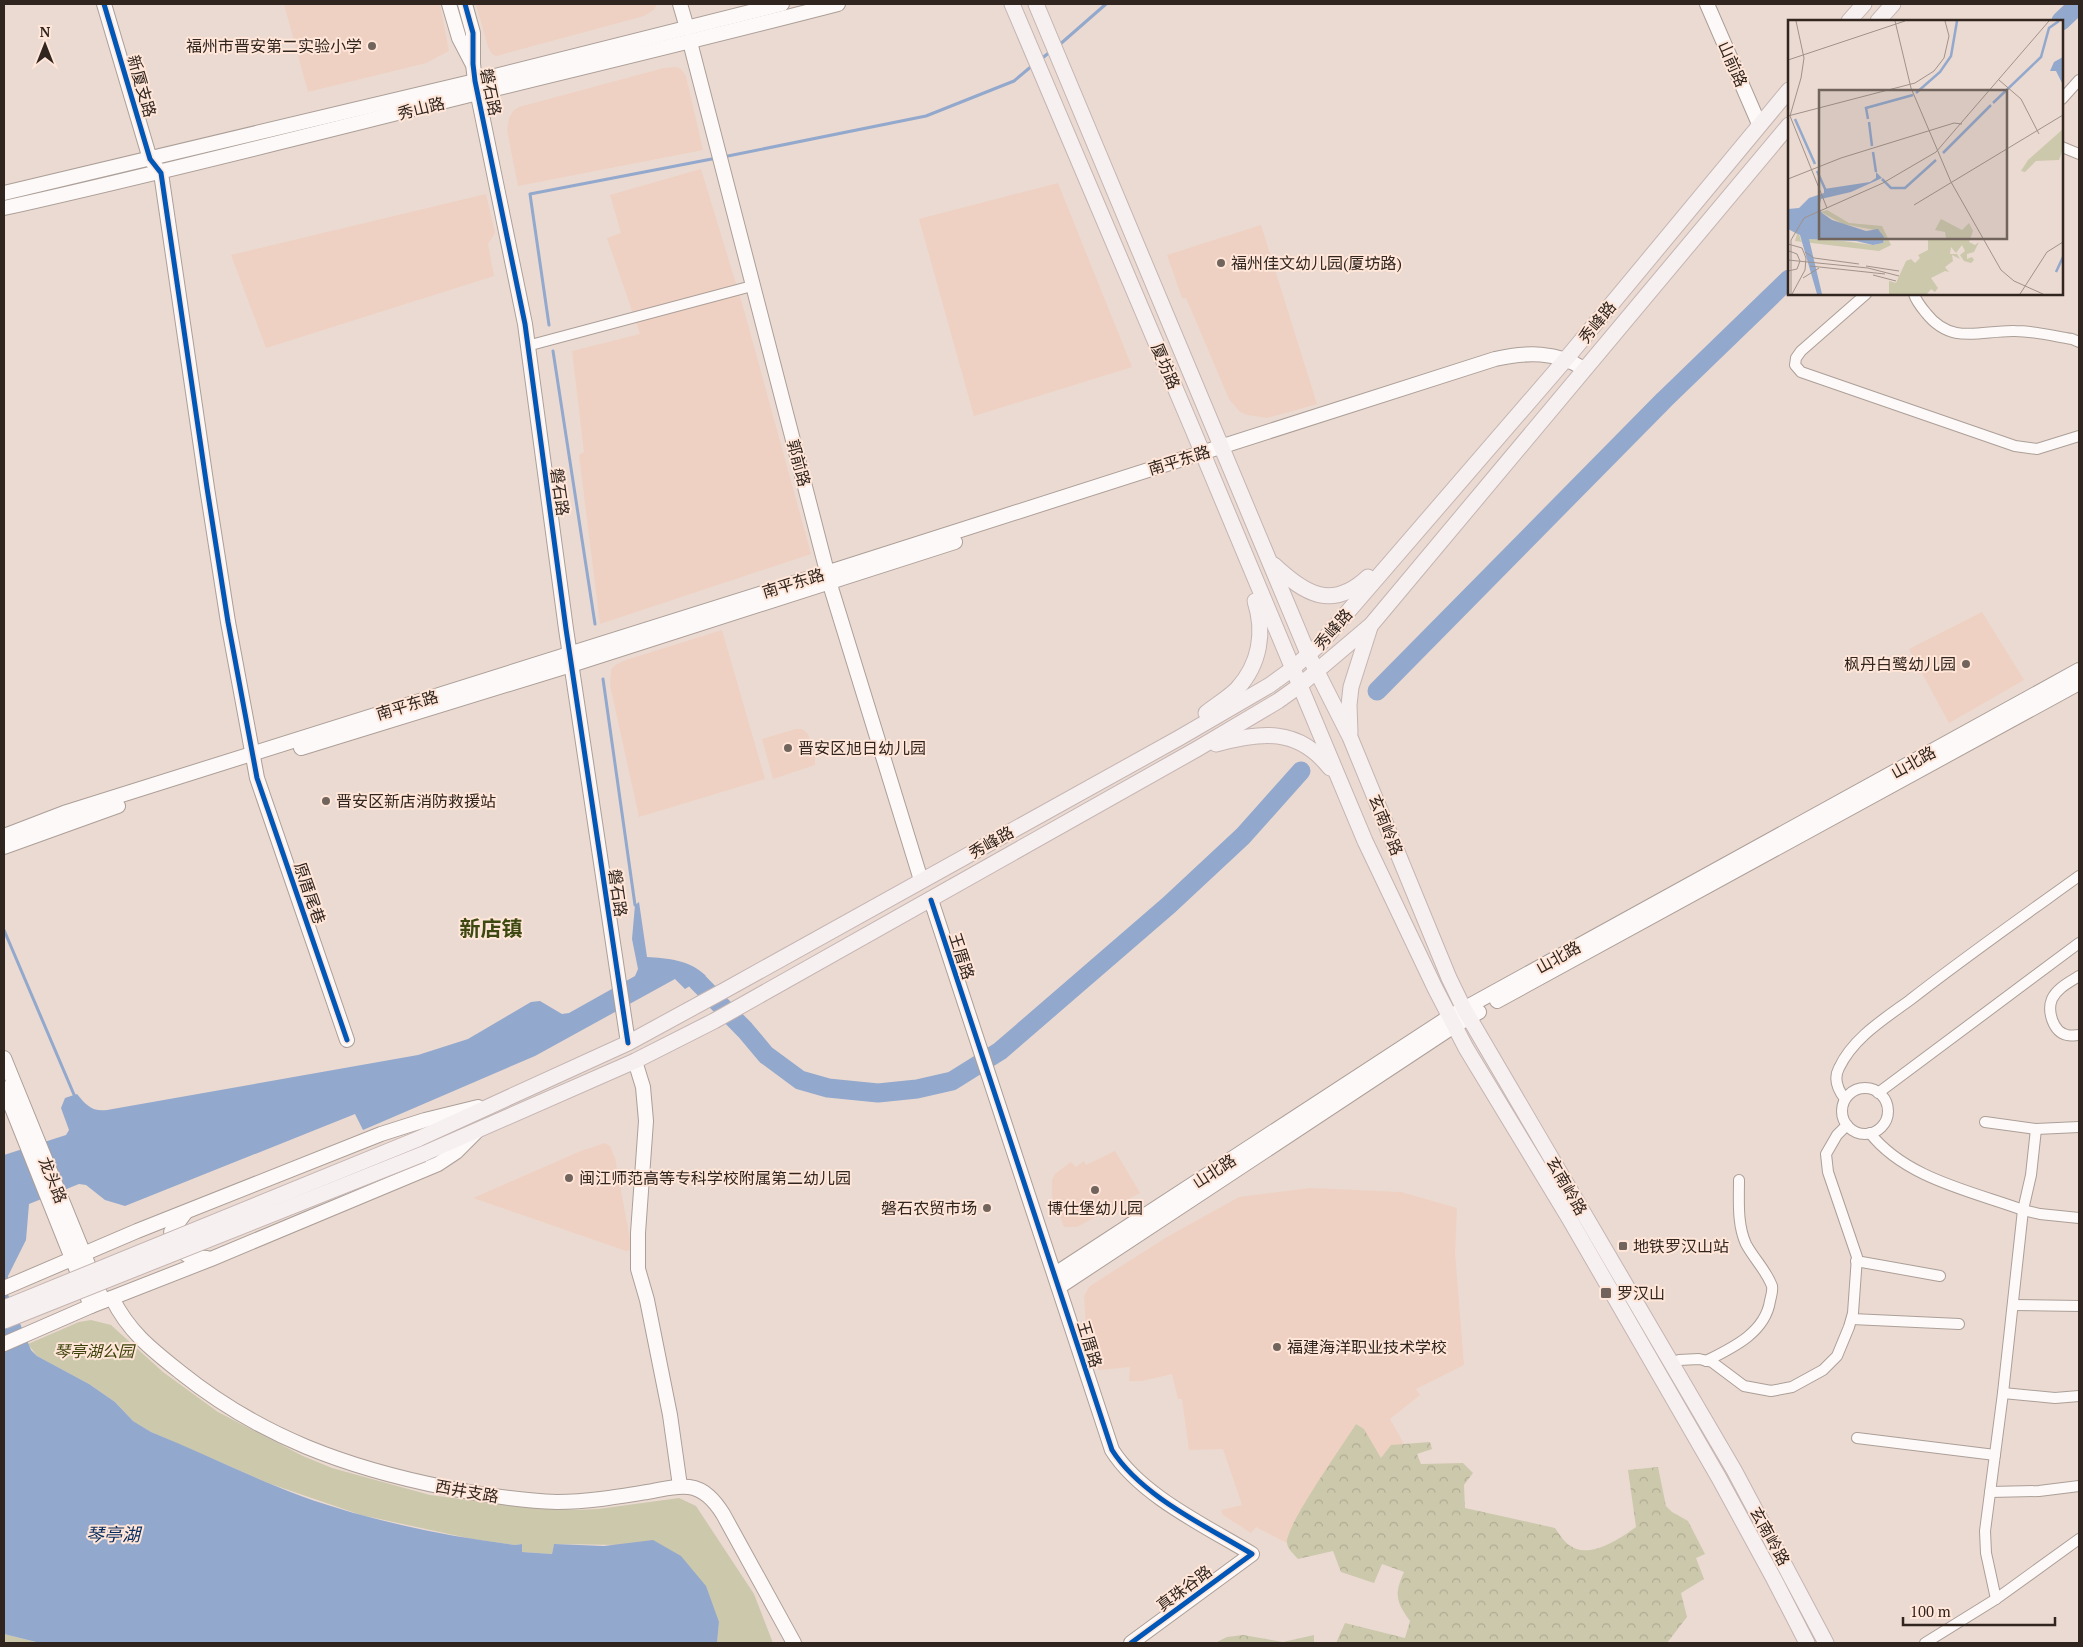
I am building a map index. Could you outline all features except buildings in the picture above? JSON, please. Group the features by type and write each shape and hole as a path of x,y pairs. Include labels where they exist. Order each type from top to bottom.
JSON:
{"main road":[{"name":"新厦支路","path":"104,4 150,159 161,173"},
{"name":"磐石路","path":"449,4 459,38 473,64"},
{"name":"磐石路","path":"465,4 472,33 473,64 477,87 522,308 618,986 628,1043"},
{"path":"680,4 686,28"},
{"name":"秀山路","path":"4,208 161,173 686,28 782,4"},
{"name":"秀山路","path":"4,193 477,87 690,42 838,4"},
{"name":"厦坊路","path":"1012,4 1292,670 1319,729"},
{"name":"厦坊路","path":"1036,4 1222,451 1270,561 1308,656 1316,672 1343,710"},
{"name":"山前路","path":"1707,4 1759,124"},
{"path":"1850,20 1864,4"},
{"path":"1879,20 1893,4"},
{"name":"郭前路","path":"690,42 828,577 921,880"},
{"name":"秀峰路","path":"4,1308 418,1139 628,1043 1180,738 1292,670 1308,656 1563,362 1788,91"},
{"name":"秀峰路","path":"4,1321 423,1154 634,1061 748,1003 1197,749 1278,701 1316,672 1370,625 1788,126"},
{"name":"原厝尾巷","path":"161,173 228,622 257,778 347,1040"},
{"name":"南平东路","path":"4,836 64,813 571,660 1204,457 1495,359 1529,354 1563,362 1581,373"},
{"path":"1270,561 1300,588 1308,592 1330,596 1348,592 1358,587 1395,556"},
{"path":"1180,738 1236,689 1247,676 1256,658 1261,625 1254,596 1252,572"},
{"path":"1343,710 1370,625"},
{"name":"山北路","path":"1057,1280 1466,1013 2079,670"},
{"name":"山北路","path":"1466,1013 2079,683"},
{"name":"玄南岭路","path":"1343,710 1350,737 1449,978 1466,1013 1734,1470 1826,1643"},
{"name":"玄南岭路","path":"1319,729 1365,841 1452,1022 1569,1218 1719,1478 1807,1643"},
{"path":"1197,749 1257,734 1285,737 1304,744 1320,755 1341,782"},
{"name":"南平东路","path":"4,847 254,757"},
{"name":"王厝路","path":"931,900 1057,1280 1105,1434 1112,1450 1132,1477 1149,1491 1252,1554"},
{"name":"龙头路","path":"4,1058 25,1125 56,1203 78,1257 102,1302"},
{"path":"634,1061 643,1086 646,1121 638,1233 638,1269 648,1300 670,1415 680,1486"},
{"name":"龙头路","path":"4,1088 25,1125"},
{"path":"4,1288 381,1134 425,1120 499,1102"},
{"path":"4,1344 44,1325 211,1259 438,1164 456,1152 476,1132"},
{"path":"184,1213 171,1232 174,1246 190,1257 211,1259"},
{"name":"西井支路","path":"102,1302 123,1319 138,1337 196,1384 241,1416 268,1430 346,1463 424,1483 502,1497 539,1501 601,1499 680,1486 701,1491 718,1505 794,1643"},
{"name":"真珠谷路","path":"1131,1643 1252,1554"}],"street":[{"path":"2063,98 2079,80"},
{"path":"2063,147 2079,154"},
{"path":"527,346 752,286"},
{"path":"1865,295 1801,351 1796,358 1795,365 1801,372 2015,446 2037,449 2079,436"},
{"path":"1912,295 1929,317 1950,333 1985,334 2015,331 2072,339 2079,342"},
{"path":"1845,1099 1837,1085 1836,1075 1839,1067 1861,1038 1959,961 2079,876"},
{"path":"1878,1093 2079,943"},
{"path":"2079,976 2056,993 2052,998 2050,1011 2056,1028 2066,1035 2079,1035"},
{"path":"1865,1088 1878,1093 1884,1098 1888,1107 1888,1116 1876,1132 1858,1133 1847,1124 1842,1110 1845,1099 1856,1090 1865,1088"},
{"path":"1985,1122 2036,1129 2079,1127"},
{"path":"1679,1360 1699,1359 1712,1362 1744,1386 1770,1391 1792,1387 1823,1370 1837,1356 1852,1319 1856,1261 1828,1172 1826,1154 1837,1135 1847,1124"},
{"path":"1996,1599 1984,1542 2023,1210 2031,1174 2036,1129"},
{"path":"1870,1133 1881,1148 1915,1171 2023,1210 2040,1214 2079,1218"},
{"path":"1706,1361 1736,1346 1758,1328 1769,1311 1773,1289 1766,1272 1746,1243 1741,1228 1739,1180"},
{"path":"1856,1261 1940,1276"},
{"path":"2013,1305 2079,1306"},
{"path":"1852,1319 1959,1324"},
{"path":"2003,1393 2055,1398 2079,1396"},
{"path":"1857,1438 1995,1455"},
{"path":"1990,1492 2039,1491 2079,1486"},
{"path":"1925,1643 1996,1599 2079,1539"}],"shaded area":[{"name":"福州市晋安第二实验小学","path":"284,4 440,4 449,51 426,63 308,92"},
{"path":"476,4 657,4 654,10 644,16 496,56 492,54 488,47"},
{"path":"676,67 681,69 686,76 703,150 518,186 507,130 509,118 514,110 519,107 664,68"},
{"path":"701,169 744,310 811,554 600,624 579,455 584,452 572,351 640,334 607,238 621,233 610,195"},
{"path":"1058,183 1132,367 974,416 919,219"},
{"path":"486,194 495,233 488,244 494,276 266,348 231,255"},
{"path":"1261,225 1317,404 1267,418 1240,412 1229,399 1186,298 1182,298 1167,255"},
{"name":"枫丹白鹭幼儿园","path":"1982,612 2024,680 1949,723 1909,649"},
{"path":"722,630 765,779 639,817 610,685 611,670 623,661"},
{"name":"晋安区旭日幼儿园","path":"802,729 808,734 815,756 815,765 773,779 762,739"},
{"name":"闽江师范高等专科学校附属第二幼儿园","path":"605,1143 610,1146 615,1158 632,1250 626,1251 473,1198 581,1151"},
{"name":"博仕堡幼儿园","path":"1115,1151 1140,1193 1077,1227 1064,1227 1052,1196 1052,1180 1055,1174 1071,1162 1076,1167 1084,1161 1086,1165"},
{"name":"福建海洋职业技术学校","path":"1310,1188 1401,1192 1457,1208 1455,1253 1464,1365 1416,1389 1420,1395 1390,1419 1404,1444 1399,1444 1381,1459 1364,1429 1356,1424 1288,1534 1287,1543 1256,1527 1251,1533 1223,1515 1221,1510 1242,1505 1223,1449 1189,1450 1182,1399 1178,1399 1172,1374 1142,1381 1129,1381 1130,1367 1099,1370 1086,1329 1084,1296 1090,1286 1167,1237 1239,1197"}],"green space":[{"name":"琴亭湖公园","path":"91,1320 111,1325 163,1372 218,1412 303,1456 332,1468 430,1495 515,1506 575,1510 598,1509 679,1498 696,1506 754,1594 773,1643 717,1643 719,1622 622,1545 554,1544 552,1554 522,1552 522,1544 515,1545 472,1539 361,1515 268,1483 151,1432 133,1421 115,1402 89,1384 37,1356 28,1344 79,1322"},
{"path":"1356,1424 1364,1429 1381,1458 1391,1445 1430,1442 1432,1449 1417,1454 1421,1464 1463,1463 1473,1473 1464,1485 1465,1508 1555,1528 1568,1544 1582,1550 1590,1550 1606,1545 1636,1527 1628,1470 1658,1467 1666,1506 1672,1512 1688,1521 1705,1554 1696,1558 1704,1579 1681,1593 1687,1617 1667,1643 1336,1643 1345,1623 1405,1638 1410,1621 1398,1598 1399,1586 1404,1572 1382,1564 1374,1583 1341,1572 1333,1551 1298,1559 1287,1543 1295,1521"},
{"path":"4,1634 40,1643 4,1643"},
{"path":"1243,1635 1283,1642 1314,1635 1314,1643 1215,1643 1227,1637"}],"water":[{"name":"琴亭湖","path":"639,902 647,957 671,959 686,963 706,976 685,989 675,979 535,1056 363,1130 355,1114 125,1206 105,1200 86,1185 79,1184 29,1204 26,1240 8,1276 7,1292 31,1350 37,1356 89,1384 115,1402 133,1421 151,1432 301,1496 352,1513 433,1532 515,1545 522,1544 522,1552 552,1554 554,1544 604,1546 653,1540 681,1556 706,1586 719,1622 717,1643 40,1643 4,1634 4,1155 66,1135 69,1130 61,1108 65,1098 77,1094 93,1109 107,1110 418,1055 468,1039 531,1002 540,1001 562,1014 569,1013 635,976 638,969 632,939 635,905"}],"waterway":[{"path":"1058,46 1106,4"},
{"path":"2062,20 2079,4"},
{"path":"1040,60 1051,51"},
{"path":"723,157 926,116 1014,81 1033,65"},
{"path":"549,325 530,194 717,158"},
{"path":"1377,691 1664,400 1788,280"},
{"path":"553,351 595,624"},
{"path":"603,679 635,905"},
{"path":"697,981 745,1030 766,1055 800,1080 828,1088 878,1093 917,1089 952,1081 1000,1051 1169,905 1243,836 1301,771"},
{"path":"4,930 75,1097"}],"cycle path":[{"path":"104,4 150,159 161,173 228,622 257,778 347,1040"},
{"path":"465,4 473,33 475,81 525,324 566,629 628,1043"},
{"path":"931,900 1112,1450 1124,1467 1157,1496 1195,1521 1252,1554 1131,1643"}],"place":[{"name":"福州市晋安第二实验小学","path":"372,46"},
{"name":"福州佳文幼儿园(厦坊路)","path":"1221,263"},
{"name":"枫丹白鹭幼儿园","path":"1966,664"},
{"name":"晋安区旭日幼儿园","path":"788,748"},
{"name":"晋安区新店消防救援站","path":"326,801"},
{"name":"闽江师范高等专科学校附属第二幼儿园","path":"569,1178"},
{"name":"博仕堡幼儿园","path":"1095,1190"},
{"name":"磐石农贸市场","path":"987,1208"},
{"name":"地铁罗汉山站","path":"1623,1246"},
{"name":"罗汉山","path":"1606,1293"},
{"name":"福建海洋职业技术学校","path":"1277,1347"}],"district":[{"name":"新店镇","path":"491,928"}]}
